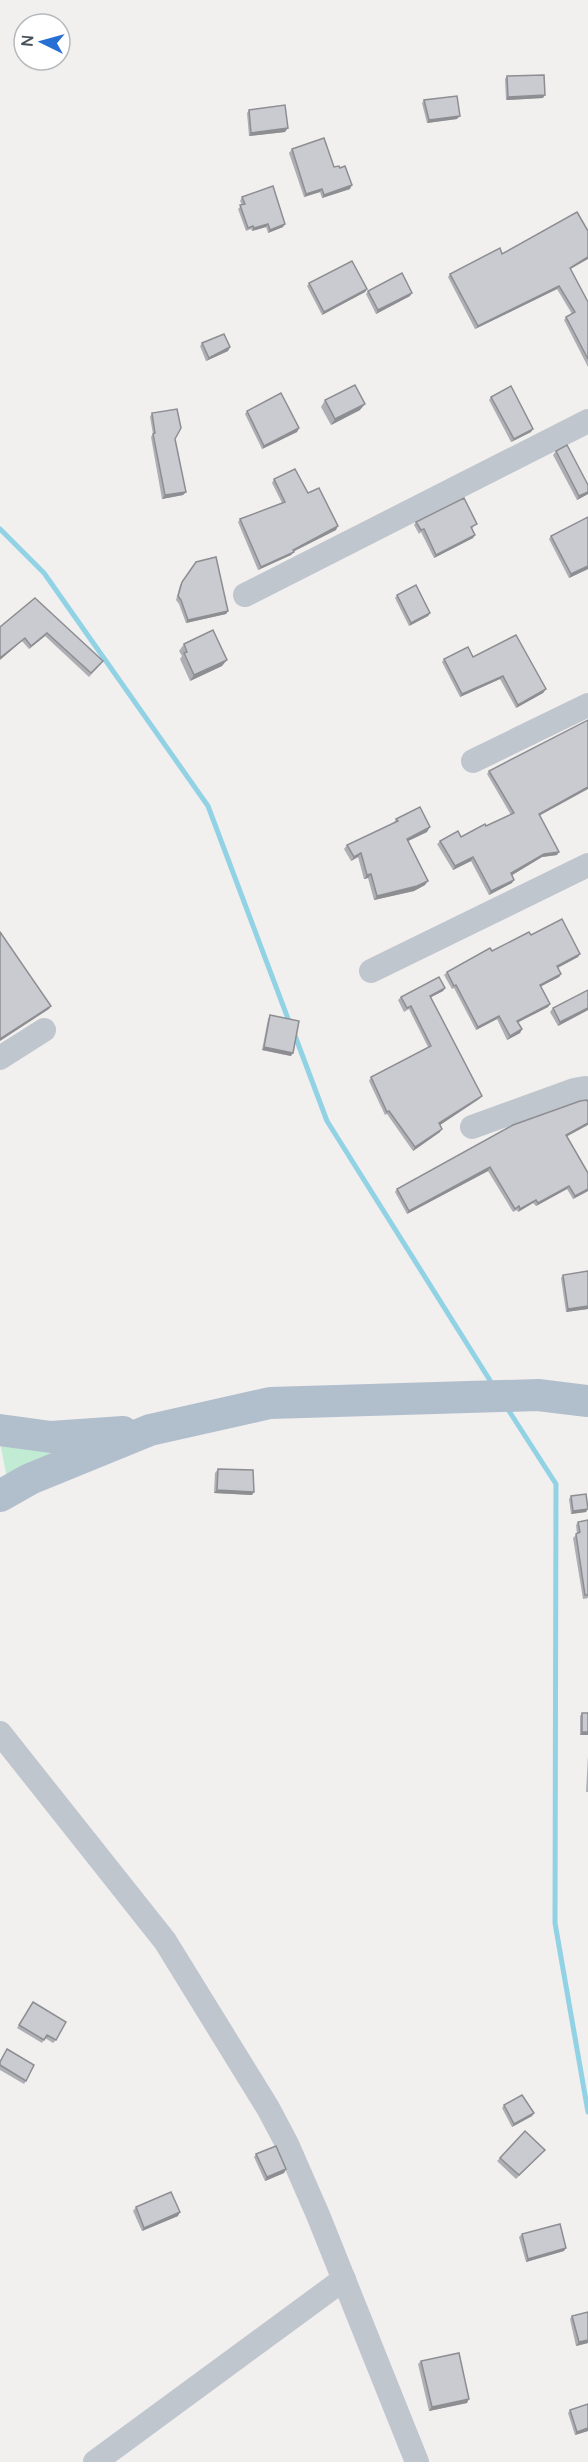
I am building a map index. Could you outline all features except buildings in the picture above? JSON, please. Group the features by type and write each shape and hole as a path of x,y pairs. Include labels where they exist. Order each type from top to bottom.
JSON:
{"main road":[{"path":"0,1430 51,1437 150,1430 270,1403 538,1395 588,1401"},
{"path":"0,1496 30,1479 150,1430"}],"street":[{"path":"245,595 588,421"},
{"path":"473,762 588,705"},
{"path":"371,971 588,865"},
{"path":"0,1058 44,1029"},
{"path":"472,1127 574,1090 585,1088 588,1090"},
{"path":"0,1733 171,1951 256,2088 287,2144 417,2462"},
{"path":"95,2462 344,2279"}],"green space":[{"path":"0,1442 61,1452 7,1479"}],"waterway":[{"path":"0,529 44,573 208,806 290,1024"},
{"path":"294,1033 327,1121 491,1382"},
{"path":"509,1411 556,1484 555,1923 588,2112"}]}
